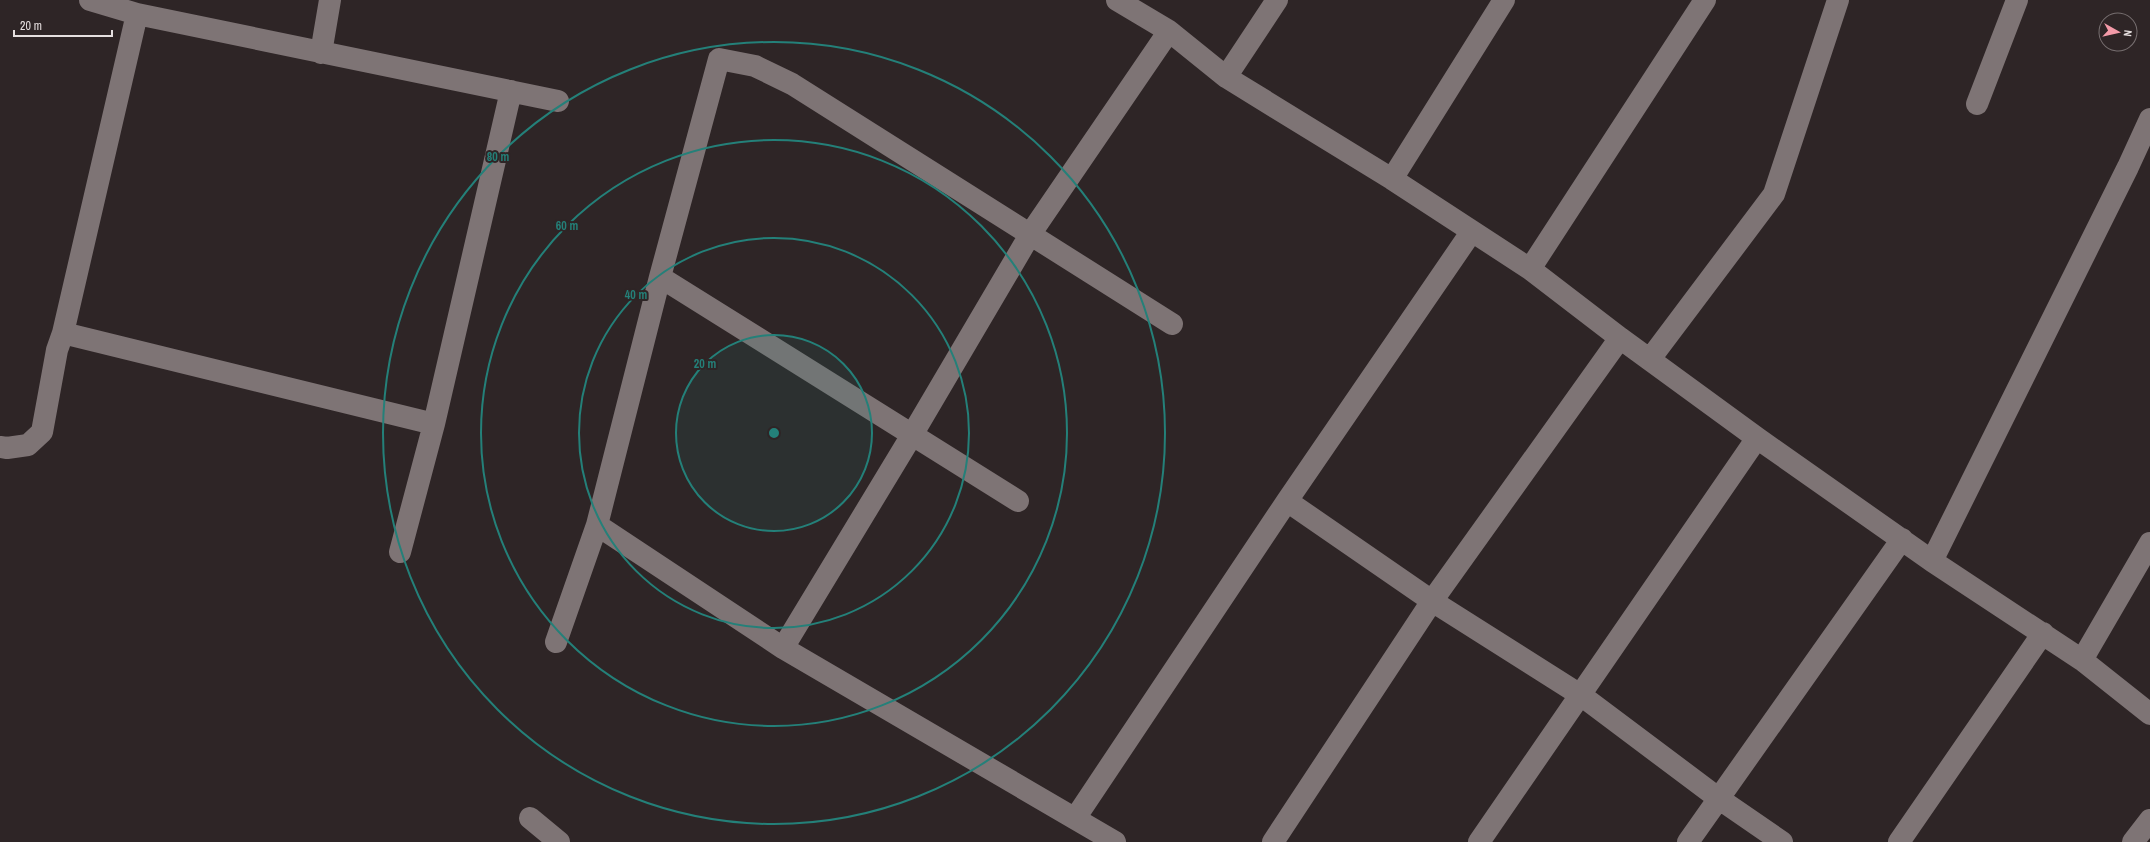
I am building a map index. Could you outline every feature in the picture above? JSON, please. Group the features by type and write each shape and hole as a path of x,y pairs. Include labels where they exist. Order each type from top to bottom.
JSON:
{"street":[{"path":"90,0 137,14 558,101"},
{"path":"321,53 330,0"},
{"path":"1117,0 1169,31 1226,77 1392,179 1530,269 1620,338 1757,438 1932,561 2082,660 2150,714"},
{"path":"1226,77 1277,0"},
{"path":"1392,179 1504,0"},
{"path":"1530,269 1705,0"},
{"path":"1650,359 1774,194 1838,0"},
{"path":"1977,104 2017,0"},
{"path":"0,447 7,448 28,445 42,432 57,350 63,333 137,14"},
{"path":"784,648 912,436 1031,233 1169,31"},
{"path":"556,642 597,525 660,277 718,60 755,66 792,84 1031,233 1172,324"},
{"path":"400,552 434,424 511,91"},
{"path":"1932,561 2128,167 2150,119"},
{"path":"1076,817 1287,501 1472,231"},
{"path":"660,277 1018,501"},
{"path":"63,333 434,424"},
{"path":"1273,842 1432,601 1620,338"},
{"path":"1479,842 1582,696 1757,438"},
{"path":"1287,501 1432,601 1582,696 1718,798 1782,842"},
{"path":"597,525 784,648 1076,817 1115,842"},
{"path":"1688,842 1902,539"},
{"path":"2082,660 2150,543"},
{"path":"1899,842 2043,633"},
{"path":"530,818 559,842"},
{"path":"2133,842 2150,820"}]}
